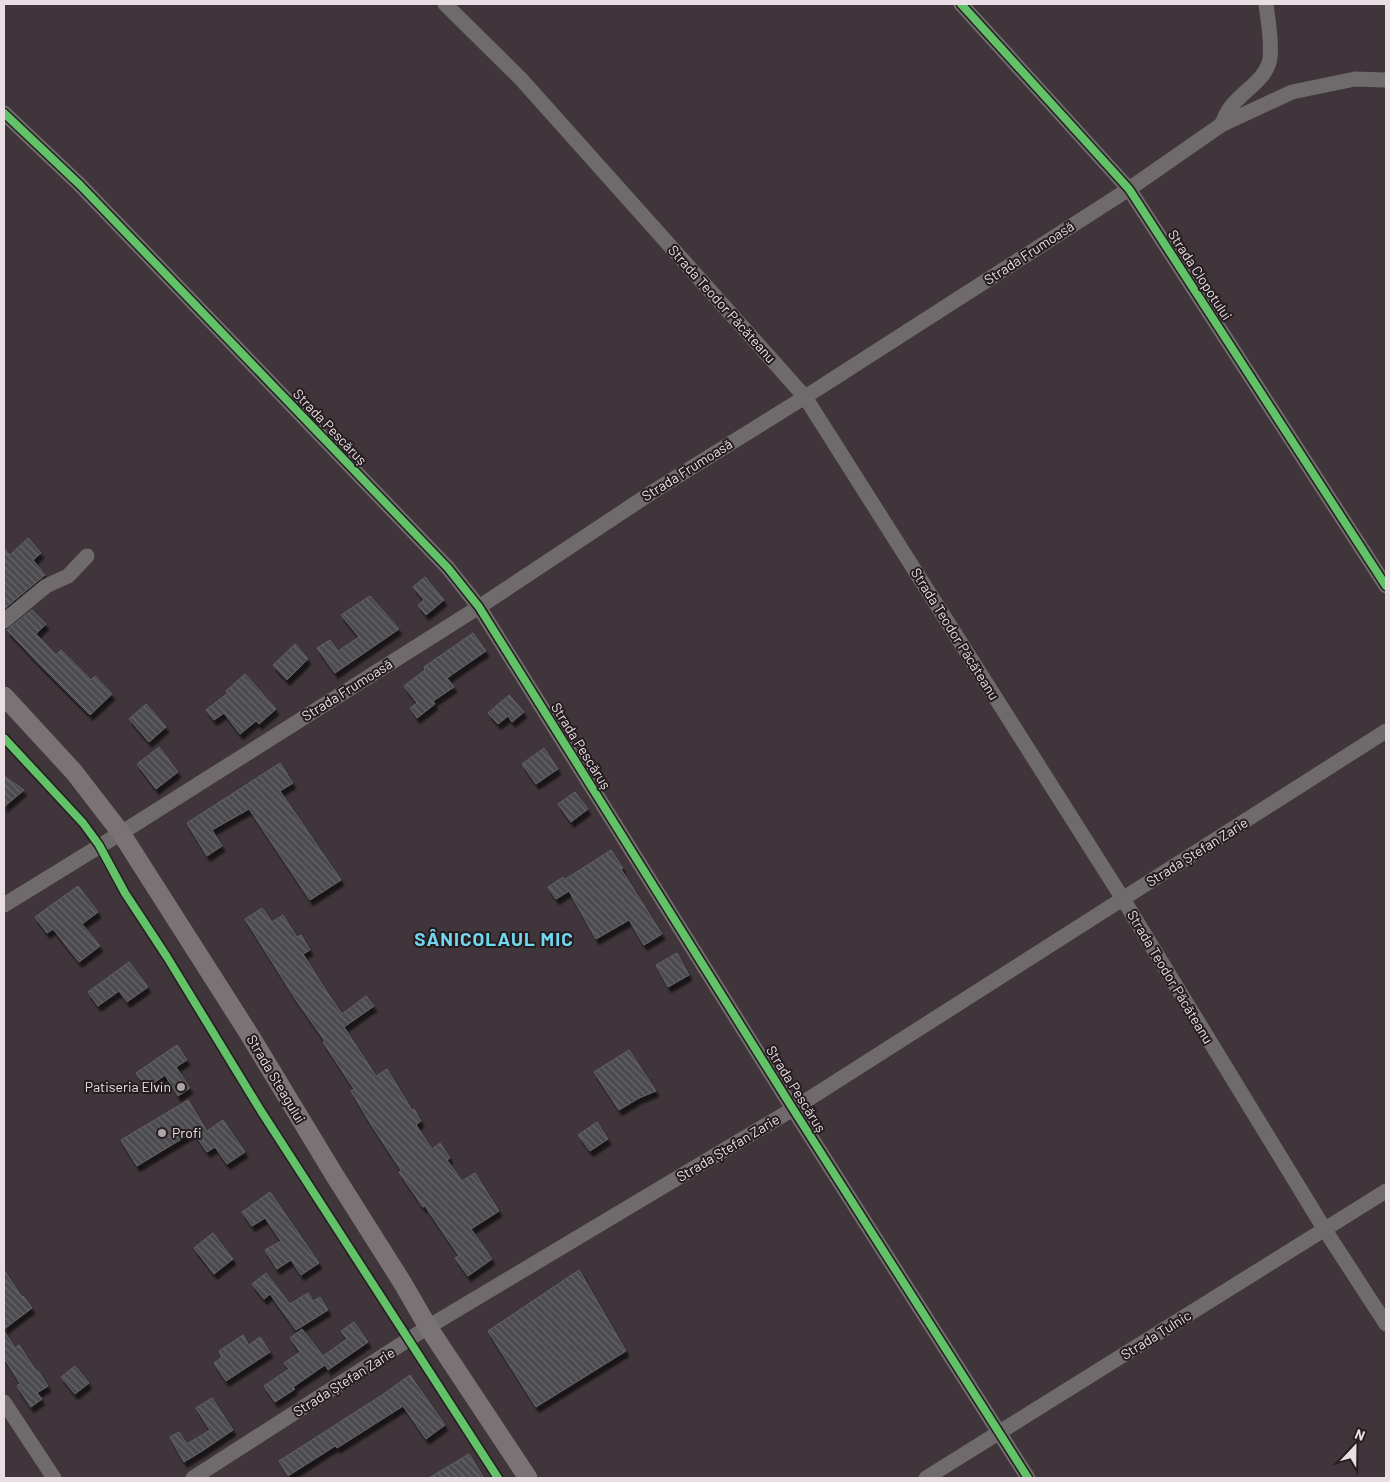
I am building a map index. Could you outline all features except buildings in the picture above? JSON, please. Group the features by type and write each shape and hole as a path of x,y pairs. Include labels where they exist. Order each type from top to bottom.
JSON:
{"main road":[{"name":"Strada Steagului","path":"4,696 74,772 121,833 249,1034 428,1327 528,1478"}],"street":[{"name":"Strada Teodor Păcăteanu","path":"444,4 521,79 805,397 1123,899 1324,1230 1386,1324"},
{"name":"Strada Clopotului","path":"961,4 1129,189 1386,586"},
{"path":"1221,125 1230,108 1260,79 1268,65 1270,48 1266,4"},
{"name":"Strada Frumoasă","path":"4,905 479,607 654,491 805,397 1129,189 1221,125 1292,92 1355,79 1386,80"},
{"name":"Strada Pescăruș","path":"4,113 80,185 310,424 448,568 479,607 793,1109 1028,1478"},
{"path":"4,621 46,586 68,576 88,556"},
{"name":"Strada Ștefan Zarie","path":"193,1478 428,1327 793,1109 1386,731"},
{"name":"Strada Tulnic","path":"926,1478 1386,1191"},
{"path":"4,1402 54,1478"}],"cycle path":[{"path":"961,4 1129,189 1386,586"},
{"path":"4,113 80,185 448,568 479,607 793,1109 1028,1478"},
{"path":"4,738 83,823 99,845 125,893 167,957 261,1111 498,1478"}],"place":[{"name":"Patiseria Elvin","path":"181,1087"},
{"name":"Profi","path":"162,1133"}],"district":[{"name":"SÂNICOLAUL MIC","path":"494,939"}]}
